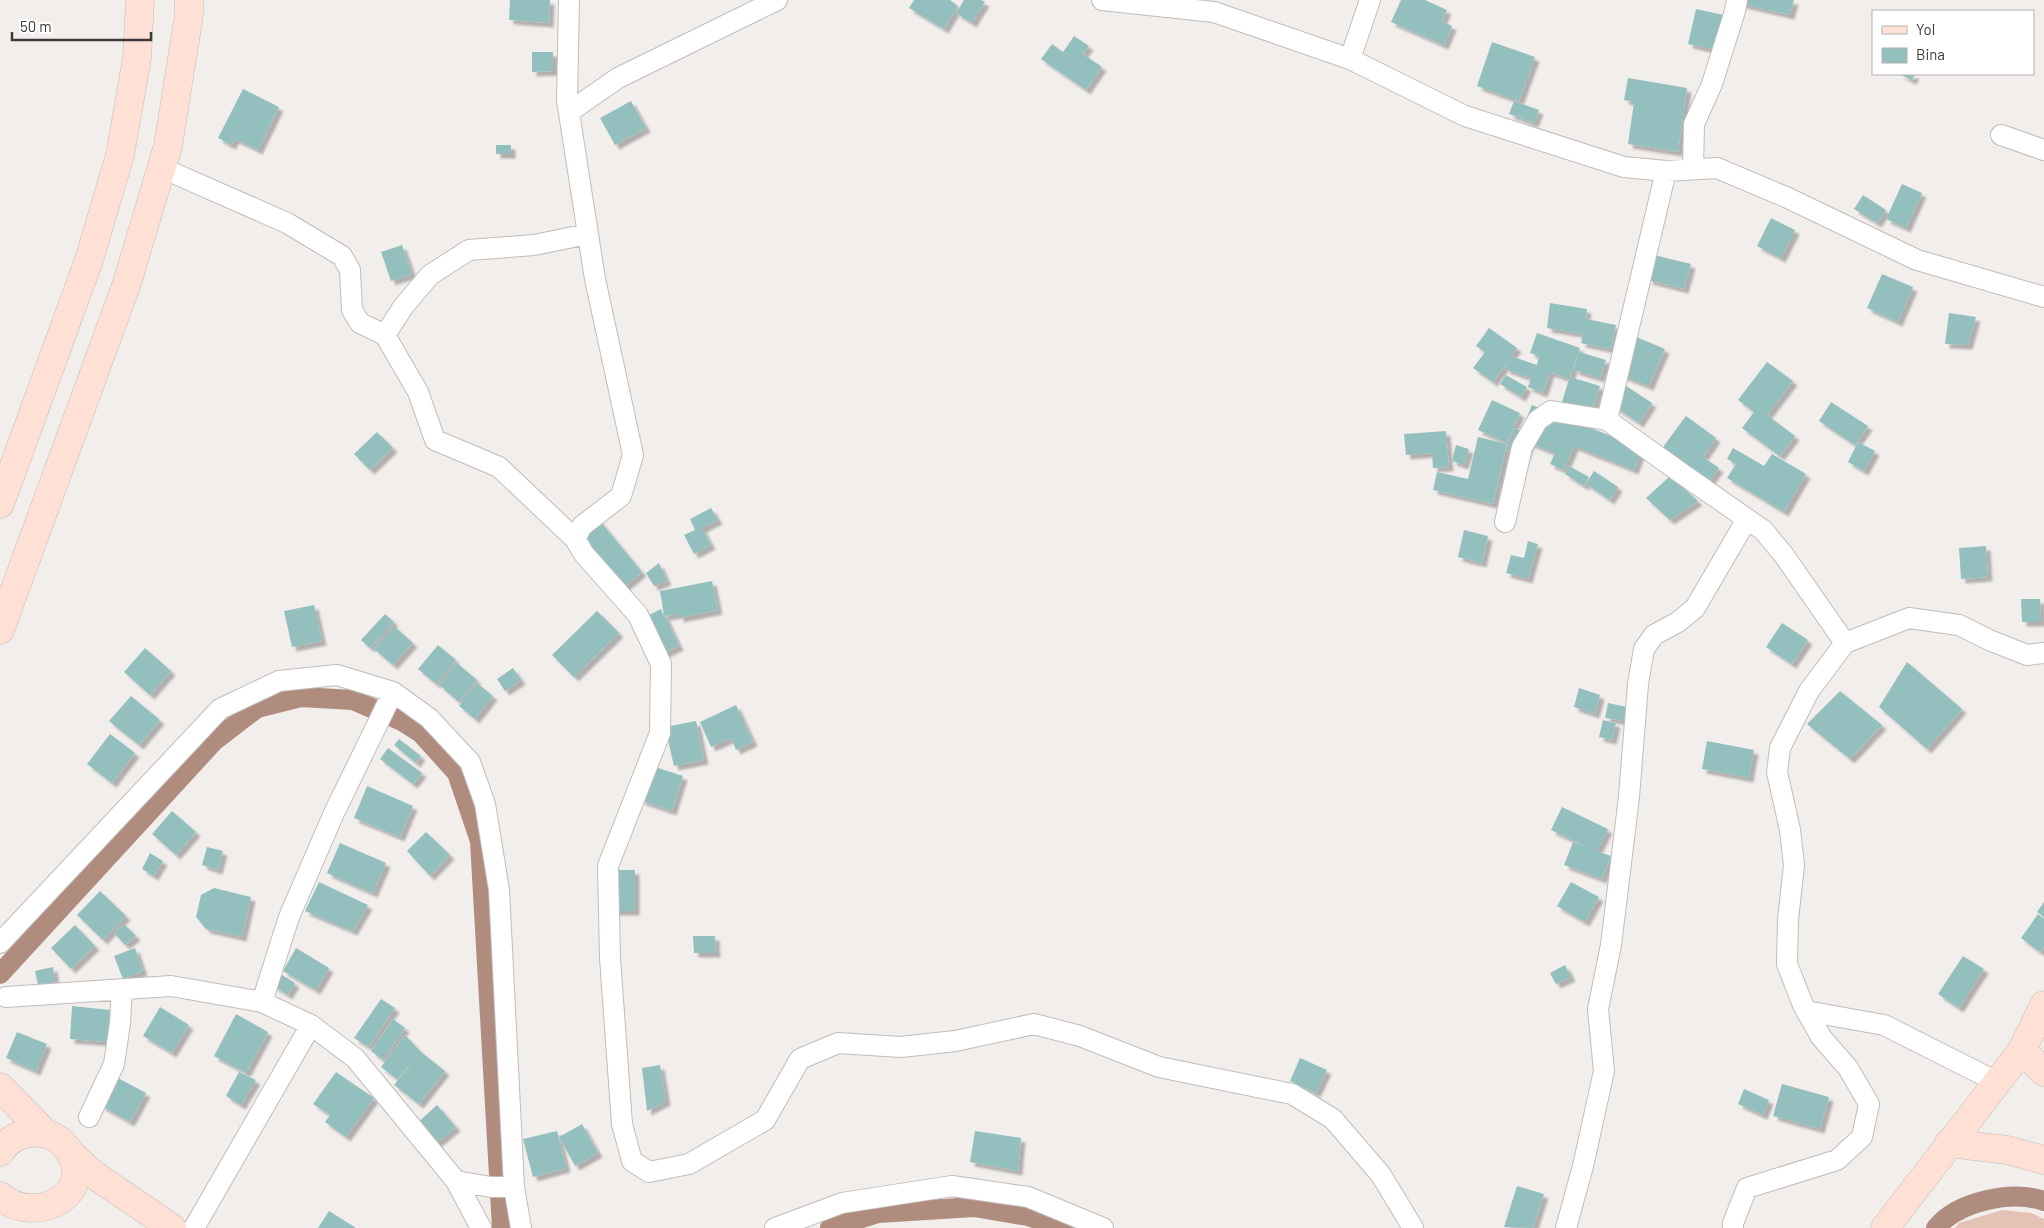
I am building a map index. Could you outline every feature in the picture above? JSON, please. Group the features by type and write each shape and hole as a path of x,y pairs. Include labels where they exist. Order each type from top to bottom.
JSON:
{"main road":[{"path":"0,504 89,260 120,155 137,58 140,0"},
{"path":"0,630 127,283 162,168 168,146 189,15 189,0"},
{"path":"1885,1228 2022,1050 2044,1005"},
{"path":"2022,1050 2044,1072"},
{"path":"0,1087 46,1134 64,1144 75,1165 76,1178 73,1190 66,1201 56,1210 44,1214 31,1215 6,1204"},
{"path":"0,1152 10,1141 21,1135 33,1132 46,1134"},
{"path":"1949,1143 2007,1150 2044,1160"},
{"path":"70,1153 94,1174 172,1228"},
{"path":"6,1204 40,1228"}],"street":[{"path":"569,0 567,100 595,280 633,455 621,496 582,526 575,539"},
{"path":"569,112 618,78 777,0"},
{"path":"1102,0 1214,12 1350,59 1465,116 1624,167 1666,171 1717,168 1788,198 1917,260 2044,297"},
{"path":"1350,59 1370,0"},
{"path":"1693,169 1694,124 1712,84 1735,11 1736,0"},
{"path":"2001,135 2044,150"},
{"path":"162,168 286,223 342,256 350,270 352,310 360,323 385,335 418,392 434,440 500,467 575,539 584,554 638,615 661,664 660,733 608,866 610,958 622,1124 632,1161 649,1172 689,1164 765,1120 800,1059 838,1043 901,1047 955,1041 1034,1024 1080,1036 1159,1066 1292,1094 1333,1119 1381,1175 1414,1228"},
{"path":"1607,420 1666,171"},
{"path":"385,335 403,306 430,275 469,250 534,244 588,234"},
{"path":"1505,522 1522,447 1538,420 1551,411 1607,420 1763,530 1783,554 1845,643"},
{"path":"1566,1228 1583,1166 1604,1071 1598,1009 1612,936 1629,797 1638,684 1644,649 1654,635 1678,622 1695,608 1747,519"},
{"path":"1733,1228 1733,1223 1747,1188 1837,1160 1862,1137 1869,1104 1848,1068 1821,1037 1806,1011 1787,964 1788,920 1794,865 1790,830 1777,772 1780,748 1809,691 1845,643 1909,618 1959,625 1989,640 2028,655 2044,653"},
{"path":"0,943 220,709 279,681 337,676 388,704 429,718 470,762 485,804 499,890 504,1187 521,1228"},
{"path":"262,1002 289,917 334,813 388,704"},
{"path":"6,997 171,986 262,1002 311,1025 355,1058 456,1181 481,1228"},
{"path":"89,1117 114,1064 120,1023 122,990"},
{"path":"1806,1011 1884,1025 1997,1082"},
{"path":"194,1228 311,1025"},
{"path":"456,1181 504,1187"},
{"path":"776,1228 842,1203 952,1186 1028,1197 1103,1228"}],"shaded area":[{"path":"2002,1210 2031,1213 2044,1219 2044,1228 1955,1228 1959,1223"}],"building":[{"path":"510,0 550,0 549,23 509,20"},
{"path":"914,0 950,0 958,6 944,29 909,8"},
{"path":"964,0 981,0 985,2 972,23 956,13"},
{"path":"1401,0 1425,0 1447,10 1442,21 1452,26 1444,45 1391,22"},
{"path":"1738,0 1794,0 1790,15 1738,3"},
{"path":"1696,9 1724,15 1716,50 1688,44"},
{"path":"1074,36 1089,46 1083,54 1102,67 1086,90 1041,59 1052,44 1063,52"},
{"path":"1492,42 1535,57 1519,101 1477,86"},
{"path":"532,52 553,52 553,71 532,72"},
{"path":"1901,75 1914,75 1912,80"},
{"path":"1628,78 1687,88 1678,152 1628,144 1634,102 1624,100"},
{"path":"243,89 279,107 258,150 235,139 231,145 218,138"},
{"path":"631,101 646,128 615,145 600,118"},
{"path":"1514,101 1539,110 1534,123 1509,114"},
{"path":"496,145 511,145 511,154 496,154"},
{"path":"1902,184 1922,193 1906,228 1886,219"},
{"path":"1863,195 1886,210 1877,223 1854,209"},
{"path":"1771,218 1795,230 1781,258 1757,246"},
{"path":"402,245 412,274 391,281 381,252"},
{"path":"1654,255 1691,264 1684,289 1648,280"},
{"path":"1882,274 1913,287 1898,322 1867,308"},
{"path":"1550,303 1587,309 1586,319 1616,325 1611,349 1581,343 1583,334 1547,328"},
{"path":"1949,313 1976,317 1968,345 1945,344"},
{"path":"1489,328 1517,348 1511,356 1537,365 1539,356 1530,353 1537,333 1580,348 1570,377 1600,386 1589,422 1559,412 1569,379 1550,372 1543,393 1528,387 1531,378 1505,369 1508,361 1493,382 1473,368 1485,352 1476,346"},
{"path":"1634,336 1665,349 1649,386 1618,374"},
{"path":"1579,352 1606,360 1600,378 1574,370"},
{"path":"1767,362 1793,381 1767,415 1795,436 1780,456 1742,428 1754,412 1738,400"},
{"path":"1506,375 1527,387 1521,397 1500,384"},
{"path":"1617,380 1652,403 1639,423 1604,400"},
{"path":"1492,400 1520,413 1506,443 1478,430"},
{"path":"1831,402 1868,426 1855,445 1819,421"},
{"path":"1532,405 1642,448 1634,470 1574,446 1564,470 1550,464 1555,453 1530,443 1525,457 1506,450 1514,428 1533,435 1522,429"},
{"path":"1686,416 1716,438 1703,457 1719,468 1704,489 1657,455"},
{"path":"1446,431 1449,467 1433,468 1432,453 1406,455 1404,434"},
{"path":"377,432 393,448 370,470 354,454"},
{"path":"1478,437 1507,444 1493,504 1433,490 1437,472 1468,479"},
{"path":"1858,442 1875,451 1864,471 1848,462"},
{"path":"1456,445 1469,449 1464,465 1452,461"},
{"path":"1733,448 1764,466 1772,454 1806,474 1784,512 1727,478 1736,464 1727,459"},
{"path":"1569,466 1589,477 1584,486 1565,474"},
{"path":"1594,471 1618,487 1610,500 1586,484"},
{"path":"1670,476 1698,501 1670,520 1646,498"},
{"path":"711,508 718,520 702,528 711,545 694,554 684,535 695,530 690,519"},
{"path":"595,515 642,572 620,590 573,533"},
{"path":"1464,530 1488,536 1482,563 1458,557"},
{"path":"1528,541 1538,544 1528,579 1506,573 1511,555 1524,558"},
{"path":"1986,546 1988,577 1961,579 1959,548"},
{"path":"659,563 667,581 654,586 646,573"},
{"path":"712,581 718,610 679,618 679,614 665,616 679,646 661,655 643,618 661,609 664,616 660,591"},
{"path":"2021,599 2040,599 2041,622 2022,622"},
{"path":"314,605 322,641 292,647 284,611"},
{"path":"597,611 619,633 574,677 552,655"},
{"path":"385,614 394,622 370,648 361,640"},
{"path":"1782,623 1808,640 1792,664 1766,647"},
{"path":"394,626 413,643 393,665 374,649"},
{"path":"438,645 456,660 436,684 418,669"},
{"path":"145,648 171,671 150,695 124,672"},
{"path":"1907,662 1962,709 1927,749 1879,707"},
{"path":"457,663 477,680 459,702 439,685"},
{"path":"513,668 521,680 505,691 497,679"},
{"path":"477,683 493,696 475,719 459,706"},
{"path":"1579,688 1600,695 1595,714 1574,707"},
{"path":"1840,691 1882,725 1850,759 1807,724"},
{"path":"131,696 160,720 139,745 109,721"},
{"path":"1608,703 1627,707 1624,721 1605,718"},
{"path":"736,705 753,742 736,750 731,738 711,747 700,722"},
{"path":"1603,720 1616,723 1612,740 1599,737"},
{"path":"696,721 704,760 674,766 665,727"},
{"path":"110,734 135,753 112,783 87,764"},
{"path":"399,739 421,756 416,763 394,745"},
{"path":"1707,741 1754,750 1749,778 1702,769"},
{"path":"388,748 422,773 413,784 380,759"},
{"path":"652,766 683,776 672,811 640,800"},
{"path":"367,786 413,806 400,837 354,818"},
{"path":"1562,807 1608,829 1597,851 1611,856 1602,879 1564,865 1573,842 1585,846 1551,830"},
{"path":"172,811 196,832 176,855 152,834"},
{"path":"426,832 450,855 430,876 407,851"},
{"path":"340,843 386,863 373,893 327,873"},
{"path":"207,847 223,851 218,870 202,865"},
{"path":"150,853 163,861 154,876 142,869"},
{"path":"606,870 635,870 635,911 606,911"},
{"path":"319,882 368,905 353,931 305,911"},
{"path":"1571,882 1599,897 1585,922 1557,906"},
{"path":"214,888 251,897 242,937 206,929 196,917 201,895"},
{"path":"100,891 126,916 103,940 77,915"},
{"path":"2044,902 2044,917 2037,912"},
{"path":"2038,914 2044,919 2044,947 2040,952 2021,938"},
{"path":"124,924 136,936 125,945 114,933"},
{"path":"75,925 95,946 71,969 51,948"},
{"path":"693,936 715,936 716,953 694,953"},
{"path":"135,948 143,971 123,979 114,956"},
{"path":"296,948 329,968 316,990 283,971"},
{"path":"1963,956 1984,969 1959,1008 1938,994"},
{"path":"1565,965 1571,977 1556,984 1550,973"},
{"path":"53,967 55,982 38,985 35,971"},
{"path":"279,973 295,983 288,995 272,985"},
{"path":"381,999 395,1008 369,1047 354,1038"},
{"path":"72,1006 110,1010 107,1042 70,1039"},
{"path":"160,1007 189,1025 172,1053 143,1036"},
{"path":"236,1014 268,1032 246,1073 214,1056"},
{"path":"393,1019 405,1028 383,1060 371,1051"},
{"path":"17,1032 47,1044 36,1071 6,1058"},
{"path":"405,1035 421,1052 445,1071 419,1104 394,1085 415,1059 397,1079 381,1067"},
{"path":"1300,1058 1327,1070 1316,1093 1290,1081"},
{"path":"660,1065 666,1101 647,1111 642,1068"},
{"path":"239,1072 256,1080 241,1105 226,1096"},
{"path":"336,1072 374,1098 346,1137 325,1122 330,1115 313,1104"},
{"path":"116,1077 146,1093 130,1122 101,1106"},
{"path":"1782,1084 1829,1097 1820,1129 1773,1116"},
{"path":"1744,1089 1769,1100 1763,1115 1738,1104"},
{"path":"437,1105 456,1127 433,1146 415,1125"},
{"path":"582,1124 598,1153 575,1166 559,1137"},
{"path":"557,1131 566,1168 533,1177 523,1139"},
{"path":"975,1131 1021,1138 1018,1171 970,1162"},
{"path":"1517,1186 1544,1194 1533,1228 1504,1227"},
{"path":"329,1211 356,1228 318,1228"}],"waterway":[{"path":"0,974 214,741 257,708 301,697 353,700 402,721 421,733 457,773 480,841 502,1228"},
{"path":"1936,1228 1958,1211 1986,1200 2017,1197 2044,1201"},
{"path":"830,1228 878,1213 974,1207 1028,1216 1064,1228"}]}
